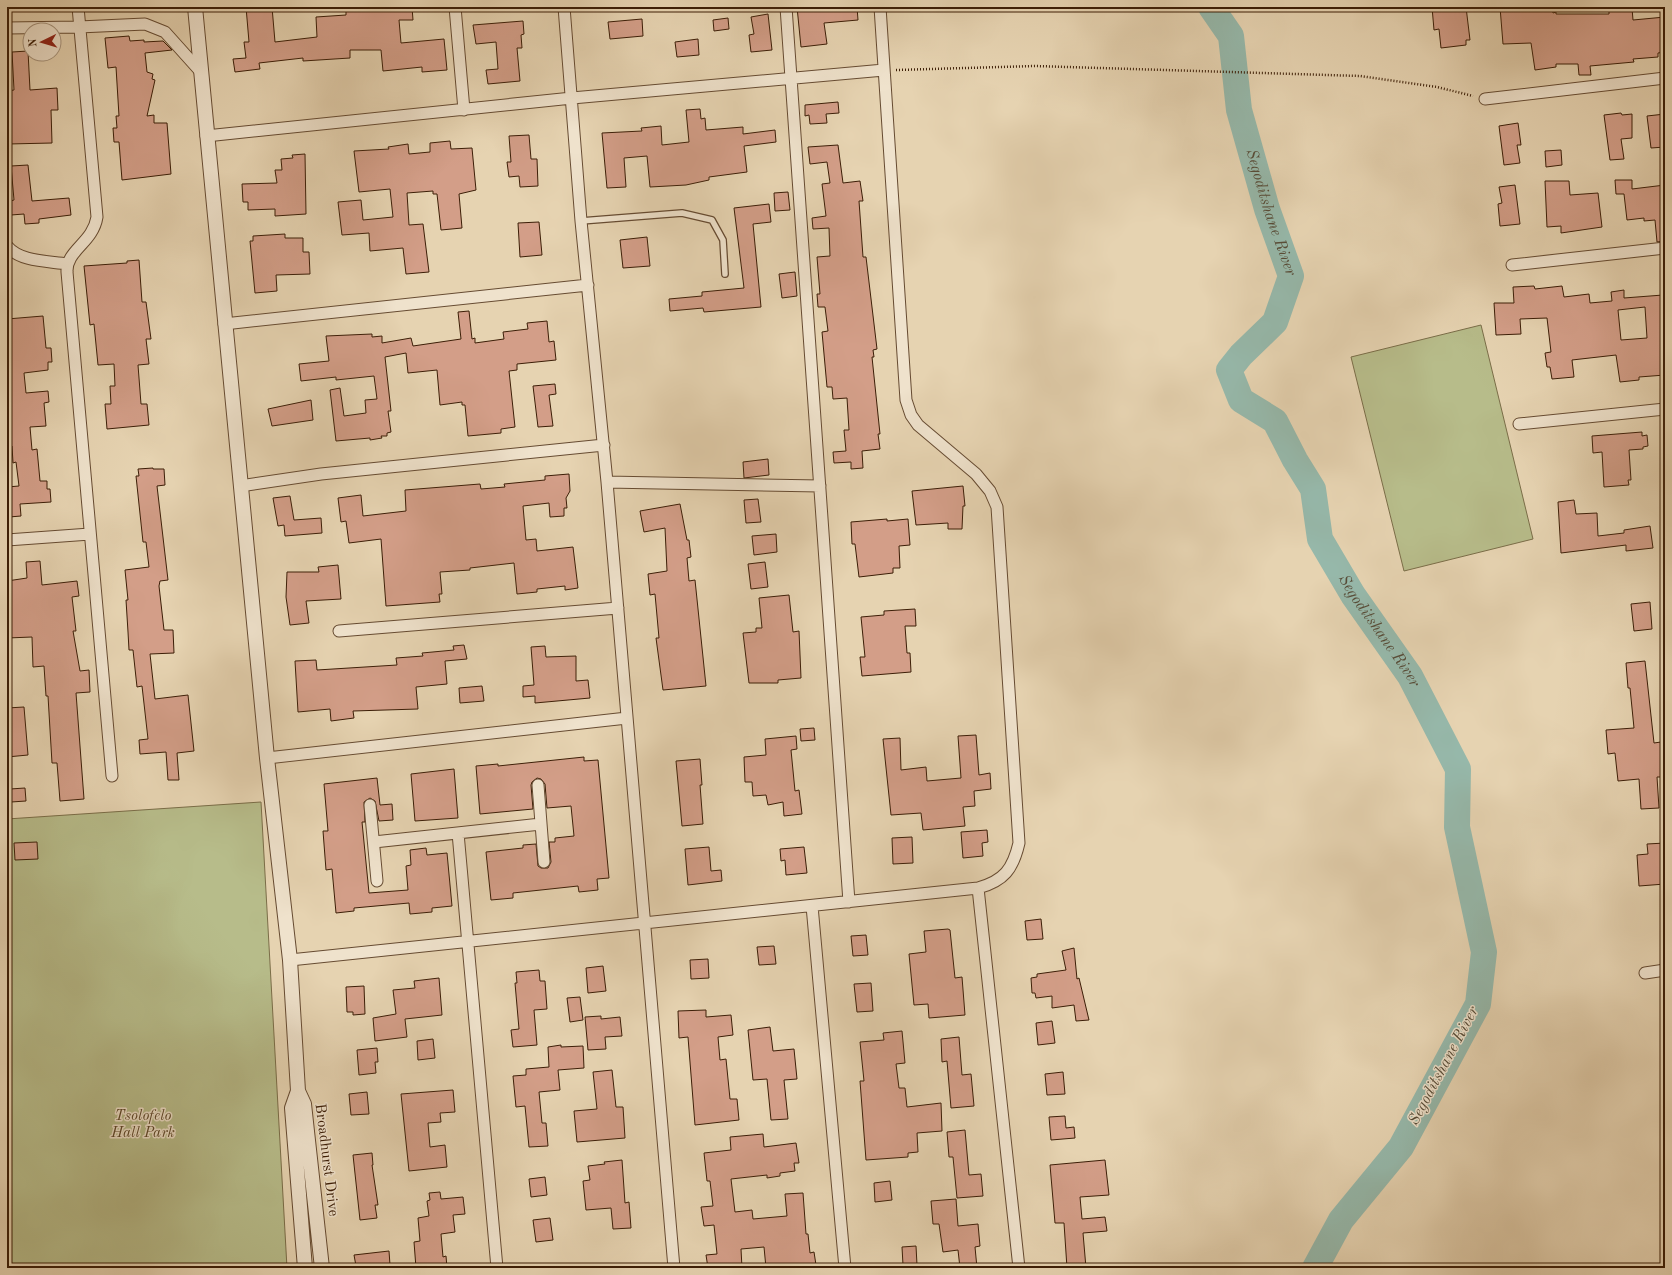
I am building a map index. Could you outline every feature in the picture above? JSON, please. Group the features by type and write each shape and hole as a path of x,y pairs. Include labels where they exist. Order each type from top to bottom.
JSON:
{"street":[{"path":"78,7 97,217 93,232 70,257 67,264 112,776"},
{"path":"194,7 266,758 290,960 298,1091"},
{"path":"455,7 464,110"},
{"path":"564,7 581,220 604,445 674,1268"},
{"path":"786,7 849,902"},
{"path":"290,960 978,888 989,885 1009,870 1016,857 1019,843 997,507 990,491 976,474 918,425 911,416 906,400 880,7"},
{"path":"7,28 145,24 165,32 200,71"},
{"path":"206,136 572,98 884,70"},
{"path":"1484,99 1665,78"},
{"path":"7,246 19,255 30,259 67,264"},
{"path":"1512,265 1665,248"},
{"path":"224,324 588,285"},
{"path":"1518,424 1665,409"},
{"path":"240,486 321,474 604,445"},
{"path":"607,482 820,486"},
{"path":"7,540 90,534"},
{"path":"339,632 618,608"},
{"path":"266,758 627,718"},
{"path":"538,785 544,862"},
{"path":"370,805 377,881"},
{"path":"374,842 541,824"},
{"path":"458,833 497,1268"},
{"path":"978,888 1019,1268"},
{"path":"812,906 845,1268"},
{"path":"1645,973 1665,970"},
{"name":"Broadhurst Drive","path":"298,1091 292,1108 305,1268"},
{"name":"Broadhurst Drive","path":"298,1091 304,1104 322,1268"}],"lane":[{"path":"581,220 682,213 712,220 723,240 725,274"}],"path":[{"path":"884,70 1036,66 1360,76 1437,87 1484,99"}],"green space":[{"path":"1481,325 1533,539 1404,571 1351,357"},
{"name":"Tsolofelo Hall Park","path":"261,802 287,1268 7,1268 7,819"}],"building":[{"path":"246,7 272,7 275,42 317,37 316,17 346,15 346,7 412,7 413,20 399,20 401,43 444,39 447,70 422,72 422,67 383,71 381,50 350,50 350,58 303,61 303,58 259,63 260,69 235,72 233,59 246,58 244,42 249,42"},
{"path":"797,7 857,7 858,20 824,23 827,44 801,47"},
{"path":"1432,7 1466,7 1470,40 1466,40 1466,45 1441,48 1439,29 1434,30"},
{"path":"1500,7 1552,7 1553,13 1556,12 1556,14 1609,14 1609,10 1632,8 1633,20 1665,17 1665,52 1658,53 1658,57 1633,59 1634,62 1590,66 1591,75 1579,75 1578,64 1556,64 1556,67 1535,70 1531,43 1503,44"},
{"path":"768,14 772,50 751,52 749,35 754,34 751,17"},
{"path":"728,18 729,29 714,31 713,20"},
{"path":"642,19 643,36 610,39 608,22"},
{"path":"523,21 524,34 521,35 522,48 517,48 520,81 488,84 486,70 498,69 496,42 476,44 473,25"},
{"path":"129,36 130,41 163,41 172,50 145,53 147,72 153,74 152,79 155,80 147,116 154,115 154,123 167,123 171,174 122,180 119,142 114,142 113,128 117,128 116,116 119,116 116,67 108,68 105,38"},
{"path":"698,39 699,55 677,57 675,42"},
{"path":"22,51 22,62 29,62 30,90 57,88 58,110 51,110 52,143 8,144 7,91 14,90 12,52"},
{"path":"838,102 839,113 826,114 827,123 810,124 809,115 805,116 805,105"},
{"path":"700,109 701,119 705,118 706,130 743,127 743,134 775,130 776,142 744,146 747,172 709,177 709,180 686,185 650,187 647,156 624,158 626,187 607,188 602,133 642,131 641,128 661,126 662,145 689,142 686,110"},
{"path":"1621,113 1622,115 1632,114 1632,138 1621,139 1624,159 1610,160 1604,115"},
{"path":"1665,114 1665,147 1651,148 1647,116"},
{"path":"1518,123 1521,145 1517,145 1520,163 1504,165 1499,126"},
{"path":"529,135 531,159 537,159 538,186 520,187 519,176 509,177 507,162 511,162 509,136"},
{"path":"450,141 451,149 472,148 476,190 459,194 462,228 441,230 437,194 433,194 433,191 407,193 409,225 423,224 429,272 406,274 403,248 370,251 369,233 342,235 338,202 361,200 363,220 393,217 390,189 359,192 354,151 389,149 388,147 408,144 409,154 430,152 430,143"},
{"path":"838,145 843,183 860,181 863,201 859,201 863,257 866,257 877,349 873,350 874,357 872,357 880,434 878,434 880,449 862,451 863,468 851,469 851,462 834,463 833,452 846,451 844,430 849,430 847,398 833,399 832,387 827,387 822,332 828,331 825,307 818,307 817,294 820,294 817,257 830,256 829,228 813,229 812,218 826,216 822,184 830,183 827,162 810,164 808,147"},
{"path":"1561,150 1562,165 1546,167 1545,151"},
{"path":"305,154 306,214 275,216 275,209 248,210 248,202 243,202 242,184 277,183 275,170 282,170 281,159 293,158 292,155"},
{"path":"28,165 32,201 69,198 71,215 39,219 39,223 25,224 24,214 11,215 10,201 14,200 11,166"},
{"path":"1615,180 1632,180 1632,189 1665,185 1665,241 1657,242 1655,220 1644,221 1644,218 1627,220 1624,194 1616,194"},
{"path":"1545,181 1569,181 1570,195 1598,193 1602,227 1561,233 1561,226 1547,227"},
{"path":"1515,185 1520,224 1500,226 1498,204 1502,203 1499,187"},
{"path":"788,192 790,210 775,211 774,193"},
{"path":"769,204 771,222 753,224 761,307 704,312 703,308 670,311 669,299 702,296 702,292 744,288 734,208"},
{"path":"539,222 542,255 520,257 518,223"},
{"path":"285,234 285,238 303,238 303,252 309,252 310,274 276,275 277,291 255,293 250,241 253,241 253,236"},
{"path":"647,237 650,266 623,268 620,240"},
{"path":"139,260 142,302 146,302 151,339 146,339 149,364 138,365 141,404 147,404 149,425 107,429 105,404 111,404 110,386 115,386 114,364 98,365 94,324 90,325 84,266 127,263 127,261"},
{"path":"795,272 797,296 782,298 779,274"},
{"path":"1534,286 1535,289 1562,286 1564,297 1589,294 1590,303 1612,301 1611,292 1624,290 1624,298 1663,295 1663,308 1665,308 1665,375 1639,377 1639,380 1620,382 1616,355 1572,360 1574,377 1552,379 1550,367 1547,367 1545,353 1551,352 1547,318 1520,319 1521,334 1496,335 1494,303 1514,303 1513,287","holes":["1645,307 1647,338 1621,340 1618,310"]},
{"path":"469,311 472,339 475,338 475,343 504,339 503,332 528,329 527,323 547,321 549,342 554,341 556,360 517,364 517,370 509,371 515,427 501,429 501,433 468,436 465,405 462,405 462,402 440,405 437,370 408,373 406,353 385,357 391,411 388,411 391,432 387,433 387,436 381,436 382,438 370,440 370,438 336,441 330,390 340,388 344,416 366,413 365,400 377,399 374,376 336,380 336,377 301,381 299,364 329,361 326,336 372,334 372,337 382,336 382,343 411,338 413,346 461,339 458,312"},
{"path":"43,316 46,348 51,348 52,362 48,362 48,370 24,373 26,393 48,391 49,402 44,403 46,426 30,427 32,450 37,449 40,481 47,481 47,489 50,489 51,502 20,504 21,516 9,517 7,487 19,486 16,462 13,463 12,446 7,446 7,365 10,365 9,343 7,343 7,319"},
{"path":"555,384 556,394 549,395 553,426 538,427 533,386"},
{"path":"311,400 313,420 272,426 268,409"},
{"path":"1642,432 1642,436 1647,435 1648,446 1643,447 1643,449 1629,450 1631,480 1628,480 1629,485 1604,487 1602,452 1593,453 1592,436"},
{"path":"768,459 769,475 744,478 743,462"},
{"path":"138,469 164,469 165,485 157,486 168,580 160,581 159,586 164,630 173,630 174,653 150,654 155,699 188,695 194,751 177,753 179,780 168,780 166,752 140,754 139,740 148,739 142,686 137,687 133,650 129,650 126,600 128,600 125,570 149,567 146,542 143,542 136,476 139,476"},
{"path":"569,474 570,491 566,498 567,508 564,508 564,516 550,517 549,503 523,506 526,540 536,539 537,551 573,547 578,588 565,590 565,586 537,589 537,592 517,594 514,563 470,568 470,570 440,572 442,594 439,594 440,602 386,606 381,539 349,543 346,521 341,522 338,498 361,495 363,516 406,511 405,490 480,484 481,489 505,487 504,484 545,480 545,476"},
{"path":"963,486 965,506 963,506 962,529 948,529 948,523 916,525 912,491"},
{"path":"290,496 294,520 321,518 322,533 285,536 284,525 278,526 273,498"},
{"path":"758,499 761,522 746,523 744,500"},
{"path":"1574,500 1576,514 1597,513 1598,536 1624,533 1624,530 1650,526 1653,548 1626,551 1626,545 1561,553 1558,502"},
{"path":"680,504 687,540 689,540 691,557 687,558 689,581 695,580 706,686 663,690 656,638 659,638 655,594 650,595 648,574 667,571 665,528 644,532 640,511"},
{"path":"887,519 887,521 908,519 910,545 899,546 900,568 893,568 893,573 859,577 855,544 852,544 851,522"},
{"path":"776,534 777,552 754,555 752,536"},
{"path":"40,561 42,585 77,581 79,596 72,597 76,631 73,631 80,671 89,670 90,692 76,693 84,799 60,801 57,763 52,763 48,696 46,696 44,666 33,667 32,637 7,638 7,581 27,578 26,562"},
{"path":"765,562 768,587 751,589 748,564"},
{"path":"338,565 341,599 306,601 309,623 290,625 286,597 287,572 319,572 318,567"},
{"path":"789,595 793,632 799,631 801,678 778,680 778,683 749,683 743,633 756,632 756,628 762,628 759,598"},
{"path":"1650,602 1652,629 1634,631 1631,604"},
{"path":"915,609 916,626 905,626 907,653 910,653 911,672 862,676 860,657 865,657 861,617 884,615 884,611"},
{"path":"464,645 467,659 445,661 447,684 416,687 418,709 353,711 354,718 331,721 330,709 298,712 295,661 316,660 317,670 397,665 396,658 423,656 422,653 454,650 453,646"},
{"path":"545,646 546,657 576,656 576,681 588,680 590,698 535,703 535,696 523,697 523,686 534,685 531,647"},
{"path":"1645,661 1654,743 1661,742 1664,777 1657,777 1659,808 1641,809 1639,779 1618,781 1615,753 1608,754 1606,730 1634,728 1626,663"},
{"path":"482,686 484,701 460,703 459,688"},
{"path":"24,707 28,755 7,757 7,708"},
{"path":"814,728 815,740 801,741 800,729"},
{"path":"976,735 979,775 990,773 991,789 974,791 975,806 963,807 965,826 923,830 921,813 891,815 883,739 900,738 901,770 926,767 927,781 961,778 958,736"},
{"path":"796,736 797,749 791,750 795,791 799,790 802,814 784,816 783,802 768,805 766,795 753,796 752,782 745,782 744,757 766,755 765,739"},
{"path":"584,757 584,761 598,760 609,878 597,879 598,890 579,892 578,886 513,893 513,898 491,900 486,852 523,848 523,845 536,844 538,866 541,868 548,868 551,862 549,842 555,842 555,838 574,836 571,806 547,808 545,784 541,779 537,778 531,785 533,809 480,814 476,766 498,764 498,766"},
{"path":"700,759 703,824 682,826 676,761"},
{"path":"454,769 458,818 415,821 411,774"},
{"path":"377,778 380,805 392,804 393,820 379,821 375,801 370,798 364,802 365,822 362,822 369,893 408,890 406,866 411,865 410,850 426,848 427,855 447,853 452,906 432,908 432,912 410,914 409,903 354,908 354,911 336,913 332,869 326,870 323,831 328,831 324,784"},
{"path":"25,788 26,801 11,802 10,789"},
{"path":"987,830 988,842 982,843 983,856 963,858 961,832"},
{"path":"912,837 913,863 893,864 892,838"},
{"path":"37,842 38,859 15,860 14,843"},
{"path":"1665,843 1665,884 1639,886 1637,855 1648,854 1647,844"},
{"path":"709,847 711,871 721,870 722,881 688,885 685,849"},
{"path":"804,847 807,873 786,875 785,860 781,861 780,849"},
{"path":"1041,919 1043,939 1027,940 1025,921"},
{"path":"950,930 955,978 962,977 965,1015 929,1018 928,1004 914,1005 909,954 926,952 924,931"},
{"path":"866,935 868,955 853,956 851,936"},
{"path":"774,946 776,964 759,965 757,947"},
{"path":"1074,948 1077,979 1079,978 1089,1020 1076,1021 1074,1005 1052,1008 1052,996 1036,998 1035,993 1032,993 1031,978 1037,977 1037,974 1066,970 1062,951"},
{"path":"708,959 709,978 691,979 690,960"},
{"path":"603,966 606,991 588,993 586,968"},
{"path":"539,970 540,981 545,981 547,1009 534,1010 537,1045 513,1047 511,1030 519,1029 515,983 517,983 516,972"},
{"path":"439,978 442,1015 405,1019 407,1037 375,1041 373,1018 396,1014 393,990 415,988 414,981"},
{"path":"871,983 873,1011 857,1012 854,984"},
{"path":"364,986 365,1014 353,1015 353,1012 347,1012 346,987"},
{"path":"580,997 583,1020 570,1022 567,998"},
{"path":"706,1010 706,1017 731,1015 733,1035 718,1037 720,1060 726,1059 730,1099 737,1099 739,1120 695,1125 688,1037 679,1038 678,1011"},
{"path":"601,1016 601,1019 620,1017 622,1036 605,1037 606,1049 588,1050 585,1017"},
{"path":"1052,1021 1055,1043 1038,1045 1036,1023"},
{"path":"770,1027 773,1051 794,1049 797,1079 784,1080 788,1119 771,1120 767,1079 753,1080 748,1030"},
{"path":"902,1031 905,1063 896,1064 899,1088 905,1088 907,1107 941,1103 942,1131 917,1133 918,1152 908,1153 908,1157 866,1160 860,1081 864,1081 860,1042 884,1040 883,1033"},
{"path":"959,1037 962,1075 971,1074 974,1106 951,1108 947,1061 942,1062 941,1039"},
{"path":"433,1039 435,1058 418,1060 417,1041"},
{"path":"561,1045 561,1047 583,1046 584,1068 558,1070 560,1090 539,1092 542,1123 546,1123 548,1146 529,1147 525,1106 516,1107 513,1076 526,1075 526,1069 549,1067 548,1047"},
{"path":"377,1048 378,1062 375,1062 376,1073 359,1075 357,1050"},
{"path":"612,1070 616,1107 623,1107 625,1138 577,1142 574,1111 597,1109 593,1072"},
{"path":"1063,1072 1065,1094 1047,1095 1045,1074"},
{"path":"453,1090 455,1112 440,1113 441,1122 428,1123 430,1147 445,1145 447,1167 409,1171 401,1094"},
{"path":"367,1092 369,1114 351,1115 349,1094"},
{"path":"1065,1116 1066,1128 1074,1127 1075,1138 1051,1140 1049,1117"},
{"path":"965,1130 969,1175 981,1174 983,1196 957,1198 953,1157 949,1157 947,1132"},
{"path":"763,1134 764,1147 796,1143 799,1163 794,1163 795,1171 780,1173 780,1176 767,1178 767,1175 731,1179 735,1212 752,1210 753,1219 787,1216 785,1194 803,1193 806,1234 808,1234 810,1253 814,1252 816,1265 766,1268 764,1247 741,1249 742,1268 708,1268 706,1255 717,1254 714,1225 704,1226 701,1207 713,1206 710,1181 707,1181 704,1153 731,1150 730,1137"},
{"path":"372,1153 372,1165 378,1205 375,1205 377,1218 360,1220 353,1155"},
{"path":"622,1160 625,1203 629,1202 631,1228 613,1229 611,1208 586,1210 583,1181 590,1180 588,1166"},
{"path":"1105,1160 1109,1195 1080,1197 1082,1219 1105,1217 1107,1231 1083,1233 1086,1268 1067,1268 1064,1223 1055,1223 1050,1165"},
{"path":"545,1177 547,1195 531,1197 529,1179"},
{"path":"890,1181 892,1200 875,1202 874,1183"},
{"path":"440,1192 441,1199 463,1197 465,1214 453,1215 455,1232 441,1234 443,1257 446,1256 447,1268 416,1268 414,1242 420,1241 418,1218 429,1216 427,1201 430,1200 429,1193"},
{"path":"956,1199 958,1226 978,1224 980,1246 975,1247 977,1268 960,1268 958,1250 943,1252 939,1224 933,1224 931,1201"},
{"path":"550,1218 553,1240 536,1242 533,1220"},
{"path":"916,1246 917,1265 903,1265 902,1247"},
{"path":"389,1251 390,1265 383,1266 383,1268 363,1268 363,1265 356,1266 354,1255"}],"waterway":[{"name":"Segoditshane River","path":"1211,7 1231,36 1239,110 1267,209 1291,276 1275,322 1241,355 1229,370 1241,400 1275,421 1295,460 1313,489 1320,539 1353,595 1410,676 1458,769 1457,827 1484,952 1478,1004 1401,1147 1341,1220 1315,1268"}]}
